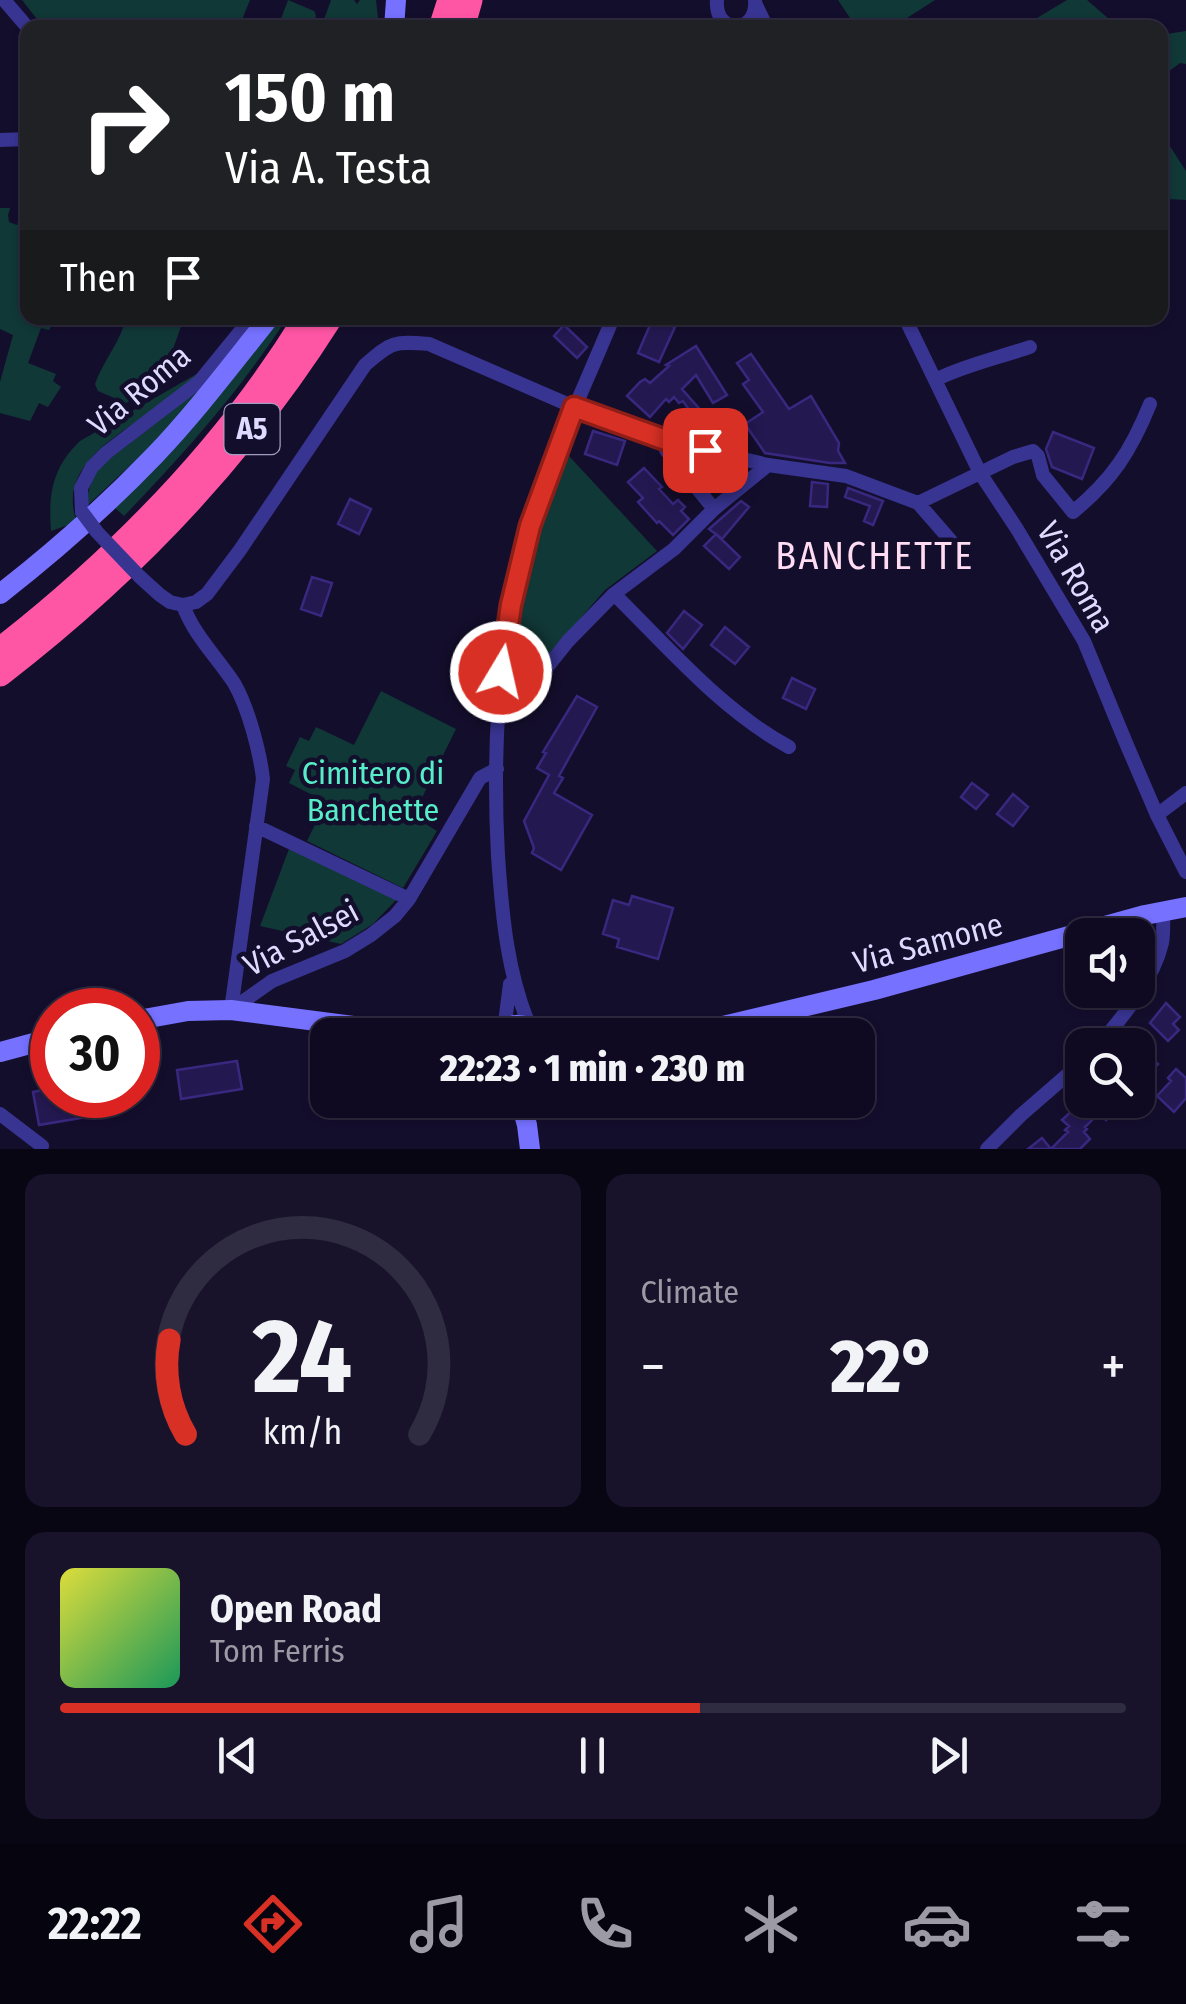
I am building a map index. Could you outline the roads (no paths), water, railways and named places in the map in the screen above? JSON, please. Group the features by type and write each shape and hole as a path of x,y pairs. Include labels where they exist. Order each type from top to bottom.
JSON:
{"highway":[{"name":"A5","path":"0,650 82,582 149,518 244,407 301,325"},
{"name":"A5","path":"0,674 106,587 191,500 259,420 325,325"}],"main road":[{"path":"0,594 60,546 154,456 208,396 263,325"},
{"name":"Via Samone","path":"756,1018 1186,907"},
{"path":"160,1016 188,1010 231,1010 310,1020"},
{"path":"0,1052 30,1044"},
{"path":"525,1118 530,1149"},
{"path":"527,1125 528,1118"}],"street":[{"path":"4,0 20,20"},
{"name":"Via Roma","path":"183,605 160,595 97,532 82,512 81,488 92,467 106,453 200,381 244,325"},
{"path":"530,1018 511,973 500,880 497,769 501,672 511,605 530,526 574,407 610,325"},
{"name":"Via Roma","path":"909,325 980,473 1084,641 1157,815 1186,872"},
{"path":"231,1010 264,779 260,754 237,688 190,623 183,605 196,602 217,582 364,366 386,346 404,342 429,344 574,407 674,443 846,476 918,503 952,542"},
{"path":"935,380 962,366 1030,348"},
{"path":"918,503 1033,451 1043,475 1072,512 1094,494 1128,454 1150,404"},
{"path":"674,443 666,450 714,509"},
{"path":"498,716 526,694 568,641 614,594 674,548 768,464"},
{"path":"614,594 734,711 789,748"},
{"name":"Via Salsei","path":"231,1010 272,982 345,951 395,916 409,899 480,778 497,769"},
{"path":"1157,815 1186,793"},
{"path":"256,826 409,899"},
{"path":"1111,1028 1147,979 1162,942 1163,910"},
{"path":"503,1018 511,973"},
{"path":"987,1149 1065,1077"},
{"path":"0,1114 42,1146"}],"district":[{"name":"BANCHETTE","path":"875,556"}],"park label":[{"name":"Cimitero di Banchette","path":"373,792"}]}
